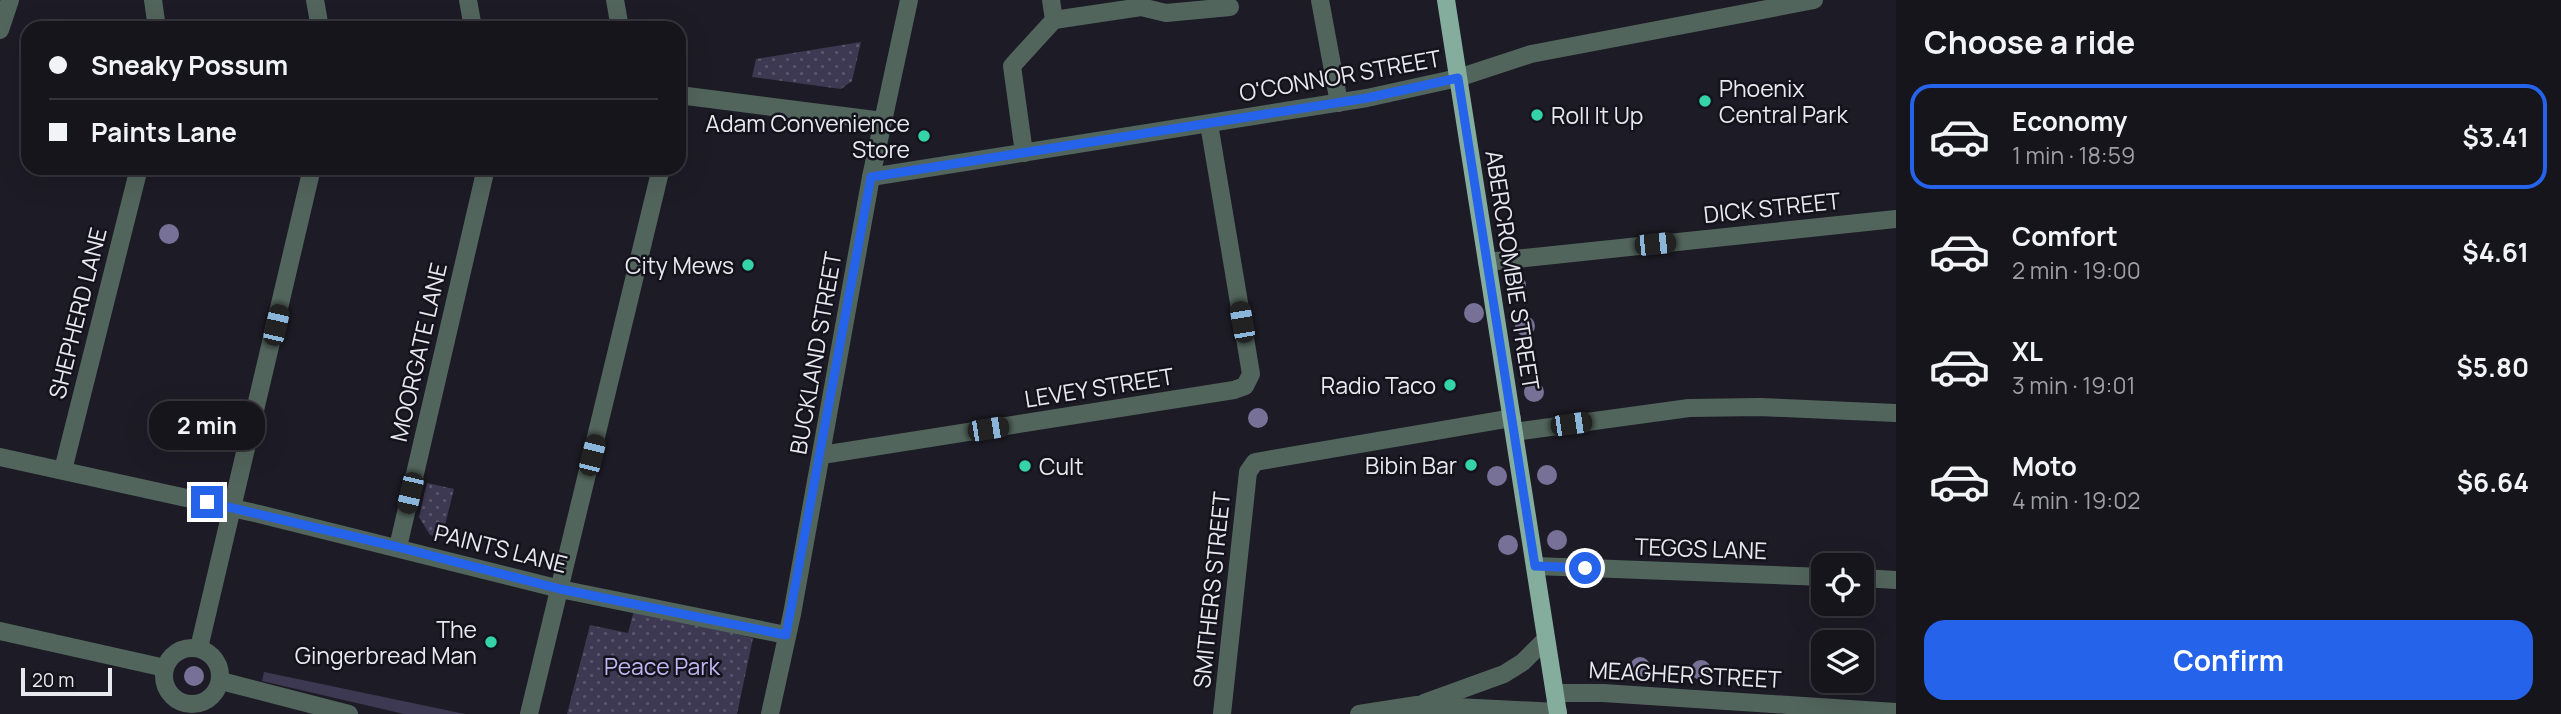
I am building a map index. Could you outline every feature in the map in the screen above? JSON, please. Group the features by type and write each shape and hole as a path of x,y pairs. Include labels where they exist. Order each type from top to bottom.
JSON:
{"main road":[{"name":"ABERCROMBIE STREET","path":"1446,0 1558,713"}],"street":[{"path":"0,30 10,0"},
{"path":"153,0 157,21"},
{"path":"315,0 319,21"},
{"path":"468,0 472,21"},
{"path":"615,0 619,21"},
{"name":"BUCKLAND STREET","path":"770,714 821,455 871,177 909,0"},
{"path":"1051,0 1054,20"},
{"path":"1320,0 1339,103"},
{"name":"O'CONNOR STREET","path":"871,177 1367,98 1458,78 1531,54 1766,4 1814,0"},
{"path":"1024,153 1012,66 1054,20 1141,7 1166,13 1230,7"},
{"path":"686,96 883,121"},
{"name":"LEVEY STREET","path":"821,455 1234,390 1245,386 1251,374 1209,124"},
{"name":"SHEPHERD LANE","path":"63,470 137,175"},
{"path":"199,649 310,175"},
{"name":"MOORGATE LANE","path":"398,547 484,175"},
{"path":"529,714 659,175"},
{"name":"DICK STREET","path":"1487,262 1896,219"},
{"path":"1513,425 1689,408 1760,407 1896,413"},
{"name":"SMITHERS STREET","path":"1222,714 1248,472 1255,462 1513,425"},
{"name":"PAINTS LANE","path":"0,457 234,508 560,589 786,635"},
{"name":"TEGGS LANE","path":"1535,566 1811,577"},
{"path":"1874,579 1896,580"},
{"path":"0,631 165,668"},
{"path":"1359,714 1417,705 1504,674 1522,662 1546,639"},
{"path":"189,648 199,649 210,653 217,662 221,681 208,700 184,709 168,692 164,682 165,668 177,652 189,648"},
{"path":"221,681 349,714"},
{"name":"MEAGHER STREET","path":"1555,693 1589,692 1720,707 1896,712"},
{"path":"1417,705 1558,713"}],"green space":[{"path":"861,42 852,81 841,89 752,77 756,59"},
{"path":"427,483 454,489 442,537 430,535 419,517"},
{"name":"Peace Park","path":"634,610 753,638 737,714 567,714 590,625 628,633"},
{"path":"264,672 465,714 404,714 262,681"}],"place":[{"name":"Phoenix Central Park","path":"1705,101"},
{"name":"Roll It Up","path":"1537,115"},
{"name":"Adam Convenience Store","path":"924,136"},
{"name":"City Mews","path":"748,265"},
{"name":"Radio Taco","path":"1450,385"},
{"name":"Bibin Bar","path":"1471,465"},
{"name":"Cult","path":"1025,466"},
{"name":"The Gingerbread Man","path":"491,642"}],"route":[{"path":"207,502 560,589 786,635 812,508 871,177 1367,98 1458,78 1535,566 1585,568"}]}
